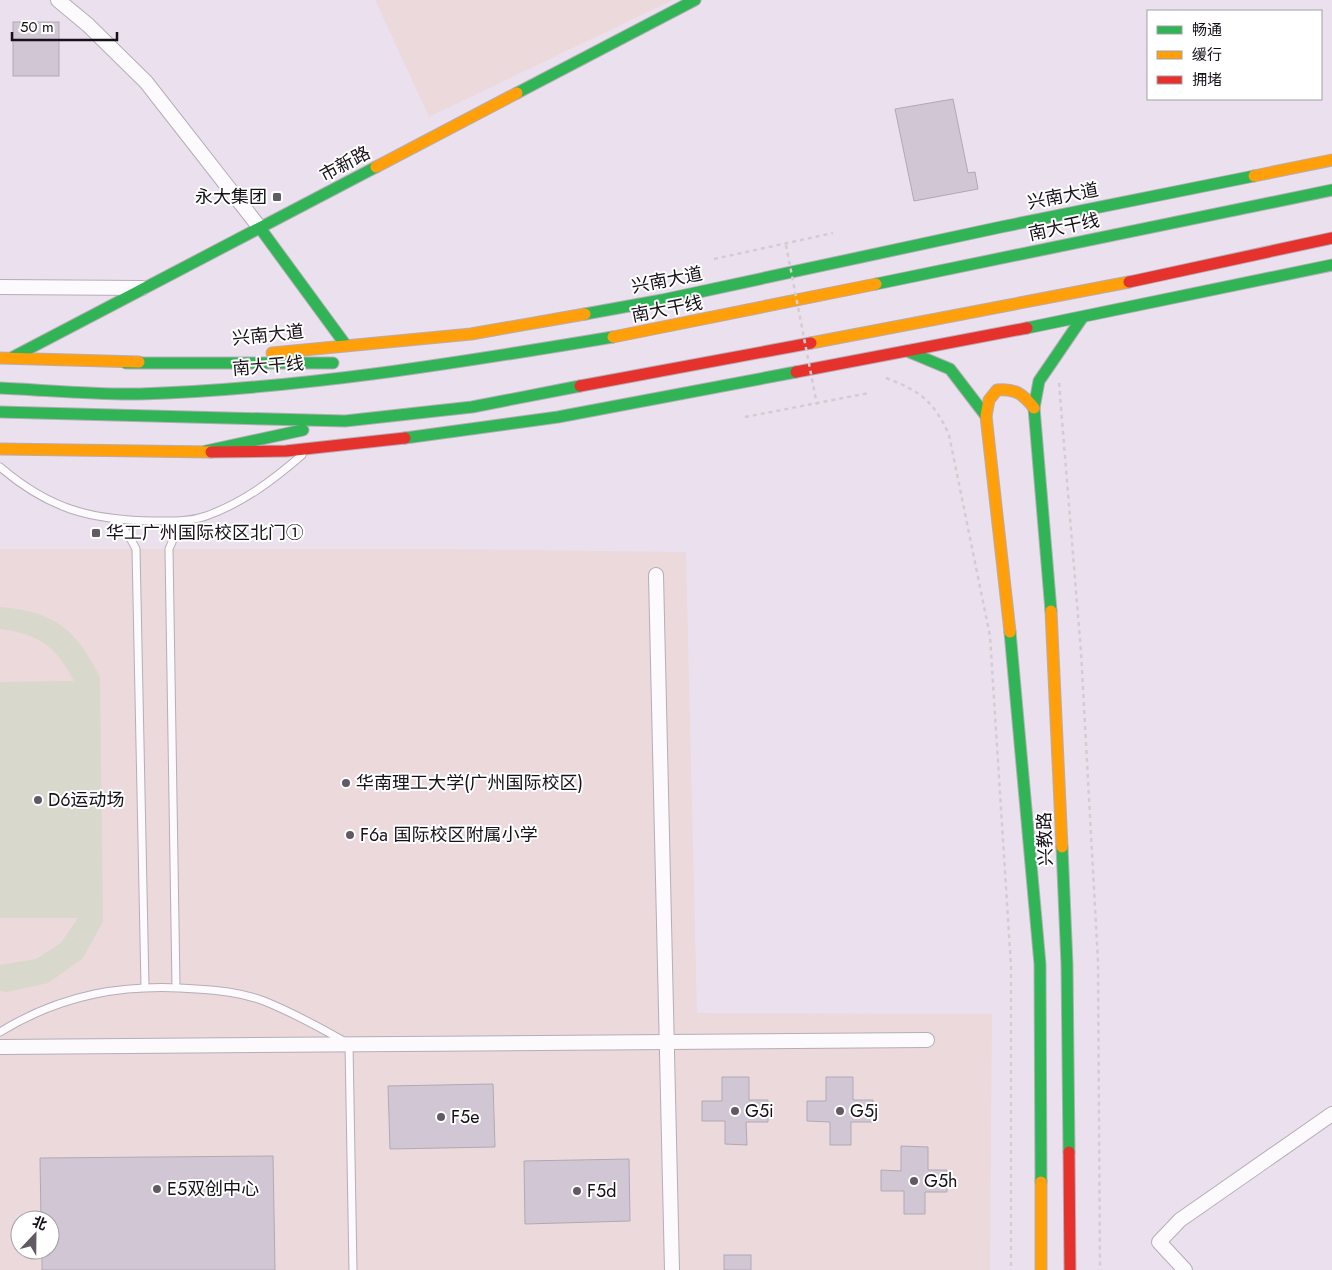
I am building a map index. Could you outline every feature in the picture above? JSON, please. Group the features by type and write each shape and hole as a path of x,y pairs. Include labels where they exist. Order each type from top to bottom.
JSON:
{"main road":[{"name":"市新路","path":"6,358 146,288 695,0"},
{"name":"兴南大道","path":"6,358 126,363 256,355 345,344 471,334 662,300 1001,226 1332,160"},
{"name":"南大干线","path":"0,388 139,394 281,384 454,364 653,330 1332,190"},
{"path":"260,228 345,344"},
{"path":"206,451 346,421 500,402 1119,284 1332,238"},
{"path":"0,449 286,451 454,432 558,417 1082,318 1332,265"},
{"name":"兴教路","path":"1070,1270 1067,965 1055,652 1034,408 1039,381 1082,318"},
{"path":"907,351 950,369 965,386 986,416"},
{"path":"126,363 344,363"},
{"path":"364,363 454,364"},
{"path":"986,416 989,400 997,390 1012,388 1022,394 1034,408"},
{"path":"0,412 346,421"},
{"name":"兴教路","path":"986,416 1012,651 1040,964 1041,1270"}],"street":[{"path":"58,0 146,82 260,228"},
{"path":"0,287 146,288"},
{"path":"656,575 672,1270"},
{"path":"0,1047 927,1040"},
{"path":"1185,1270 1159,1242 1180,1220 1332,1114"}],"lane":[{"path":"0,467 52,503 84,514 114,520 187,521 206,516 242,500 278,476 310,448"},
{"path":"114,520 128,534 136,549 146,987"},
{"path":"176,987 169,549 176,533 187,521"},
{"path":"0,1032 17,1021 62,1002 107,990 176,987 214,990 262,1000 306,1020 349,1044 353,1270"}],"path":[{"path":"714,259 786,245 833,233"},
{"path":"786,245 817,404"},
{"path":"886,378 908,386 923,397 940,413 949,435 990,636 1011,966 1011,1270"},
{"path":"1059,383 1081,652 1098,962 1100,1270"},
{"path":"745,417 869,393"}],"shaded area":[{"path":"375,0 673,0 429,117"},
{"name":"华南理工大学(广州国际校区)","path":"0,549 455,549 686,552 697,1013 992,1014 990,1270 0,1270"},
{"name":"D6运动场","path":"0,607 36,613 62,626 82,647 100,677 103,921 83,958 48,983 7,992 0,991 0,965 36,959 61,943 78,918 0,918 0,682 74,681 53,650 45,644 25,634 0,629"}],"building":[{"path":"13,22 59,22 59,76 13,76"},
{"path":"953,99 968,173 975,172 978,189 914,201 895,109"},
{"name":"G5i","path":"722,1077 749,1077 749,1100 768,1100 768,1122 746,1122 747,1145 725,1144 725,1121 702,1121 702,1101 722,1101"},
{"name":"G5j","path":"826,1077 853,1077 853,1100 873,1100 872,1122 851,1122 851,1145 830,1145 830,1122 807,1121 807,1101 826,1101"},
{"name":"F5e","path":"493,1084 495,1147 390,1149 388,1086"},
{"name":"G5h","path":"901,1146 928,1147 928,1170 947,1170 947,1192 925,1192 925,1214 904,1214 904,1191 881,1191 881,1170 901,1171"},
{"name":"E5双创中心","path":"273,1156 275,1270 42,1270 42,1260 60,1260 60,1210 41,1210 40,1158"},
{"name":"F5d","path":"629,1159 630,1221 525,1224 524,1161"},
{"path":"724,1255 751,1255 751,1270 724,1270"}],"traffic: fast":[{"path":"517,93 695,0"},
{"path":"13,357 376,167"},
{"path":"585,314 662,300 1001,227 1254,176"},
{"path":"876,284 1332,190"},
{"path":"260,228 345,344"},
{"path":"1027,328 1332,265"},
{"path":"1051,611 1034,408 1039,381 1082,318"},
{"path":"0,388 140,394 259,387 437,365 613,337"},
{"path":"907,351 950,369 986,416"},
{"path":"126,363 333,363"},
{"path":"405,438 558,417 796,372"},
{"path":"0,412 345,421 472,407 580,386"},
{"path":"206,451 303,430"},
{"path":"1010,632 1040,964 1041,1182"},
{"path":"1062,847 1067,965 1069,1152"}],"traffic: slow":[{"path":"376,167 517,93"},
{"path":"1254,176 1332,160"},
{"path":"811,343 1129,282"},
{"path":"613,337 876,284"},
{"path":"272,353 471,334 585,314"},
{"path":"0,358 139,362"},
{"path":"1010,632 986,416 989,400 997,390 1014,391 1026,399 1034,408"},
{"path":"0,449 211,452"},
{"path":"1051,611 1062,847"},
{"path":"1041,1182 1041,1270"}],"traffic: jam":[{"path":"1129,282 1332,238"},
{"path":"796,372 1027,328"},
{"path":"580,386 811,343"},
{"path":"211,452 286,451 405,438"},
{"path":"1069,1152 1070,1270"}],"place":[{"name":"永大集团","path":"277,197"},
{"name":"华工广州国际校区北门①","path":"96,533"},
{"name":"华南理工大学(广州国际校区)","path":"346,783"},
{"name":"D6运动场","path":"38,800"},
{"name":"F6a 国际校区附属小学","path":"350,835"},
{"name":"G5i","path":"735,1111"},
{"name":"G5j","path":"840,1111"},
{"name":"F5e","path":"441,1117"},
{"name":"G5h","path":"914,1181"},
{"name":"E5双创中心","path":"157,1189"},
{"name":"F5d","path":"577,1191"}]}
